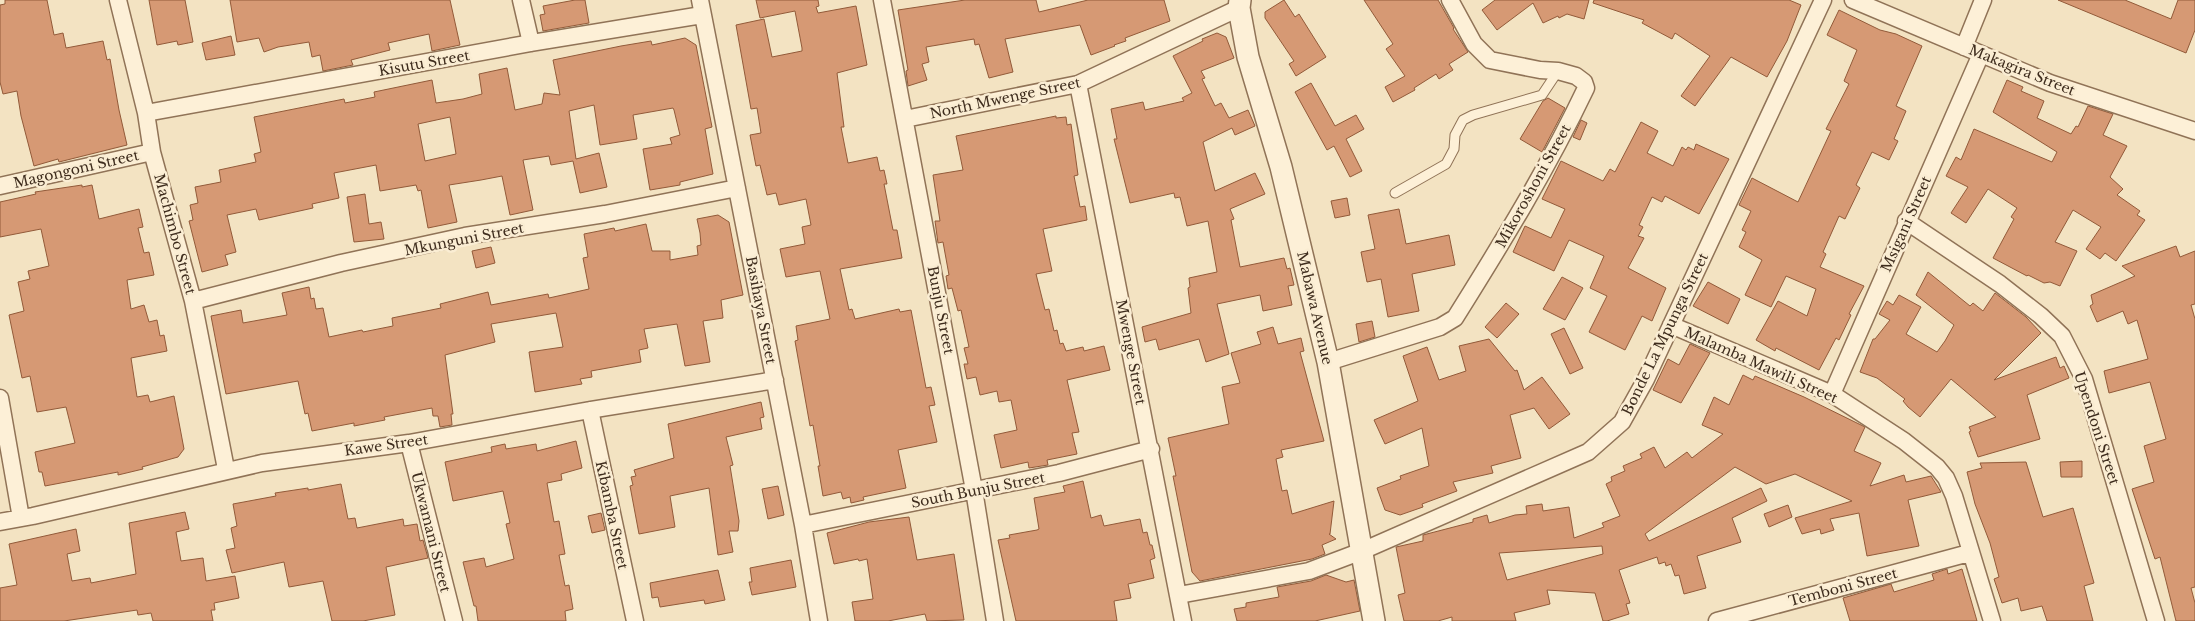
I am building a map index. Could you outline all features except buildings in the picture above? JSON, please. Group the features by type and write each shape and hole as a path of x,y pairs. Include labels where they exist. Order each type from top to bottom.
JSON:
{"street":[{"name":"Machimbo Street","path":"118,0 146,113 152,152 192,300 226,470"},
{"path":"521,0 531,43"},
{"name":"Bunju Street","path":"882,0 974,490 995,621"},
{"name":"Mikoroshoni Street","path":"1328,362 1440,327 1455,318 1513,226 1586,88 1584,82 1576,76 1558,71 1540,70 1490,60 1474,44 1450,0"},
{"name":"Bonde La Mpunga Street","path":"1179,596 1309,571 1362,551 1588,452 1622,422 1646,379 1823,0"},
{"name":"Makagira Street","path":"1853,0 2050,83 2195,131"},
{"path":"1964,47 1982,0"},
{"name":"North Mwenge Street","path":"905,119 1078,84 1239,4"},
{"name":"Mabawa Avenue","path":"1239,4 1248,57 1281,167 1328,362 1374,621"},
{"name":"Kisutu Street","path":"146,113 531,43 701,7"},
{"name":"Basihaya Street","path":"701,7 803,525 819,621"},
{"name":"Msigani Street","path":"1832,394 1906,221 1981,54"},
{"name":"Mwenge Street","path":"1078,84 1151,449 1183,621"},
{"name":"Magongoni Street","path":"0,186 152,152"},
{"name":"Mkunguni Street","path":"192,300 341,263 465,236 605,214 737,188"},
{"name":"Upendoni Street","path":"1906,221 2000,284 2041,316 2062,336 2084,379 2156,621"},
{"name":"Malamba Mawili Street","path":"1671,325 1832,394 1904,441 1937,467 1946,478 1954,496 1992,621"},
{"name":"Kawe Street","path":"0,522 163,487 226,470 262,463 409,443 590,410 775,380"},
{"path":"0,398 21,518"},
{"name":"Kibamba Street","path":"590,410 635,621"},
{"name":"Ukwamani Street","path":"409,443 454,621"},
{"name":"South Bunju Street","path":"803,525 1059,474 1151,449"},
{"name":"Temboni Street","path":"1717,621 1970,553"}],"lane":[{"path":"1395,193 1446,164 1454,149 1455,135 1463,120 1473,114 1542,95 1558,71"}]}
